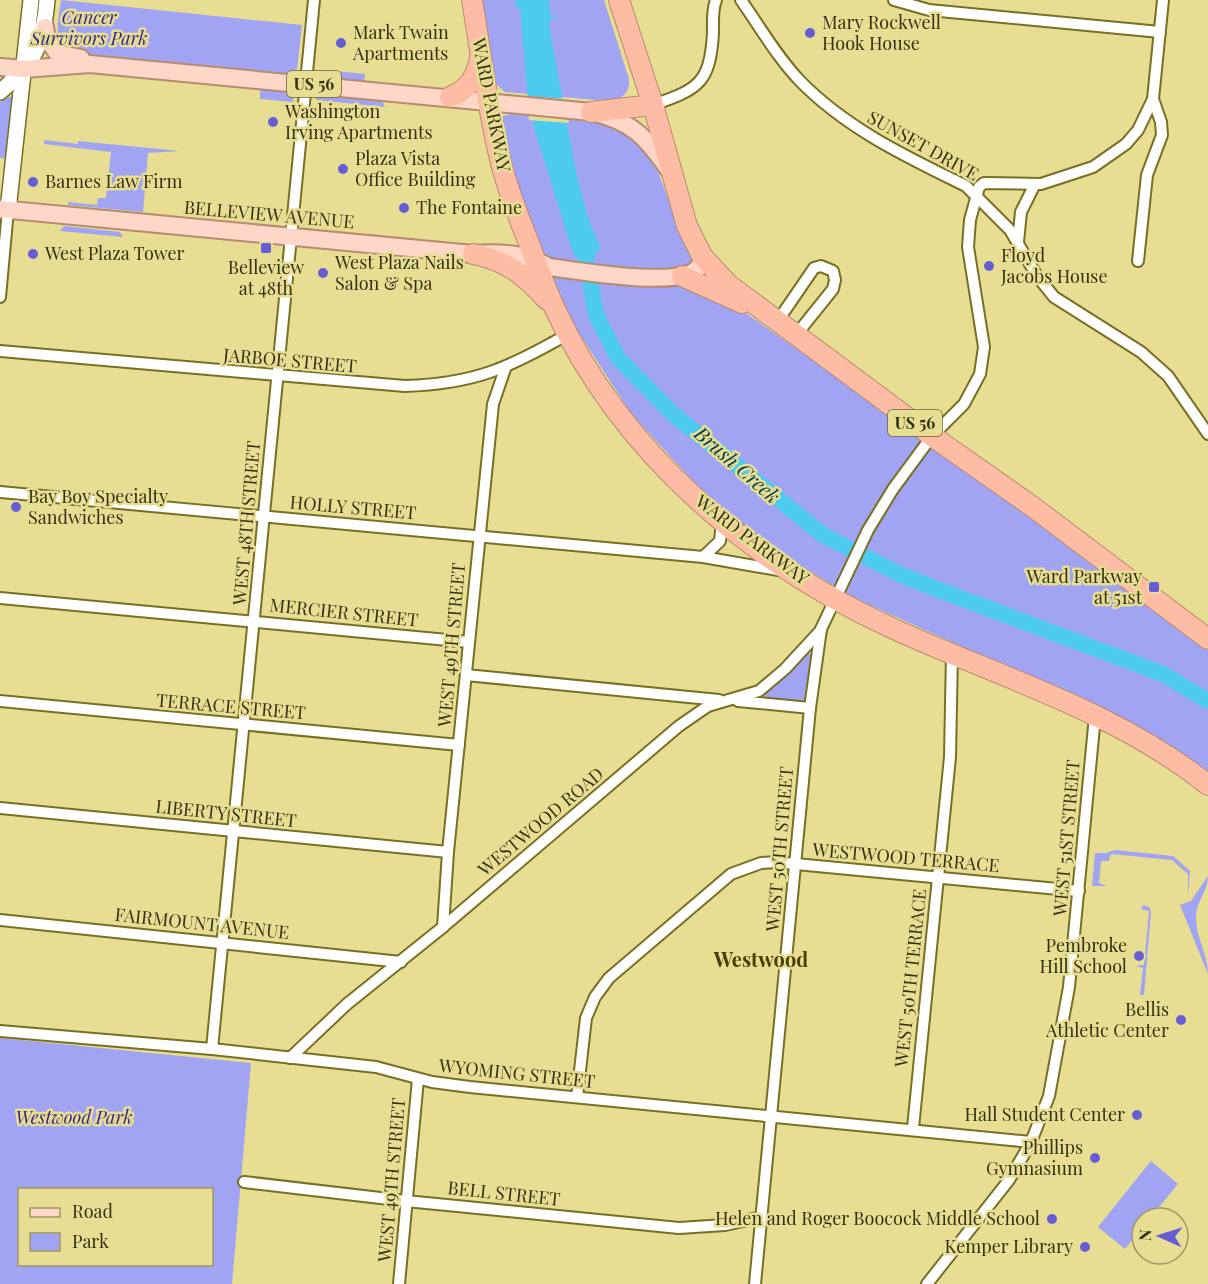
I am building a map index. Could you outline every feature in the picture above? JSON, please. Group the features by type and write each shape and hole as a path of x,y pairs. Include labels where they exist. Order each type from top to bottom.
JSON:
{"highway":[{"name":"WARD PARKWAY","path":"472,0 488,101 510,194 534,259 555,311 568,334 613,405 650,452 686,489 722,520 834,600 896,630 952,652 1095,716 1140,739 1208,785"},
{"path":"619,0 653,105 669,171"},
{"path":"450,97 462,92 473,81 477,74 481,53"},
{"path":"620,108 633,88 637,56"},
{"path":"582,111 653,105"},
{"name":"US 56","path":"669,171 692,239 702,256 729,285 932,436 1033,507 1208,639"},
{"path":"473,254 495,259 513,268 532,284 555,311"},
{"path":"682,276 771,318"}],"main road":[{"path":"4,210 24,69 31,0"},
{"path":"0,92 24,69 38,50 45,27 48,0"},
{"name":"US 56","path":"45,27 47,38 57,53 96,60 104,65 582,111 626,123 646,137 669,171"},
{"path":"0,68 104,65"},
{"name":"BELLEVIEW AVENUE","path":"4,210 473,254 499,253 534,259 549,267 570,264 611,268 663,279 682,276"},
{"path":"682,276 700,267 702,256"}],"street":[{"name":"WEST 48TH STREET","path":"212,1049 314,0"},
{"path":"653,105 691,91 706,76 711,59 716,0"},
{"name":"SUNSET DRIVE","path":"741,0 782,60 818,98 871,138 966,186 994,212 1054,297 1141,352 1168,376 1208,434"},
{"path":"894,0 929,10 1160,32"},
{"path":"975,194 984,183 1035,184 1093,167 1109,158 1138,130 1153,99 1164,0"},
{"path":"1138,261 1148,175 1162,135 1153,99"},
{"path":"1017,243 1021,212 1035,184"},
{"name":"WEST 50TH STREET","path":"755,1284 810,708 821,629 868,530 893,489 932,436 940,431 974,390 983,361 984,348 968,247 975,194"},
{"path":"0,297 4,210"},
{"path":"771,318 814,268 821,266 832,271 835,280 832,289 796,335"},
{"name":"JARBOE STREET","path":"0,351 358,384 426,386 468,379 505,369 568,334"},
{"name":"WEST 49TH STREET","path":"443,927 448,852 493,404 505,369"},
{"name":"HOLLY STREET","path":"0,492 703,557 794,573"},
{"path":"703,557 720,541 722,520"},
{"name":"MERCIER STREET","path":"0,598 469,642"},
{"name":"WESTWOOD ROAD","path":"290,1058 347,1004 443,927 679,726 708,706 759,691 785,669 821,629"},
{"name":"WEST 50TH TERRACE","path":"913,1128 952,723 952,652"},
{"path":"466,675 810,708"},
{"name":"TERRACE STREET","path":"0,701 459,745"},
{"name":"WEST 51ST STREET","path":"927,1284 1009,1180 1031,1142 1049,1096 1060,1049 1070,987 1095,716"},
{"name":"LIBERTY STREET","path":"0,808 448,852"},
{"name":"WESTWOOD TERRACE","path":"577,1097 586,1018 590,1006 609,978 731,874 761,863 796,864 1078,891"},
{"name":"FAIRMOUNT AVENUE","path":"0,920 401,962"},
{"name":"WYOMING STREET","path":"0,1031 212,1049 376,1067 418,1079 461,1086 913,1128 1031,1142"},
{"name":"WEST 49TH STREET","path":"399,1284 418,1079"},
{"name":"BELL STREET","path":"244,1182 406,1201 679,1228 725,1225 761,1217"}],"green space":[{"name":"Cancer Survivors Park","path":"61,0 302,25 297,69 291,74 67,52 59,41 58,34"},
{"path":"481,0 604,0 629,79 628,89 624,95 607,101 505,92 496,84 494,78"},
{"path":"324,70 365,74 364,82 323,78"},
{"path":"260,89 291,93 294,95 293,102 260,99"},
{"path":"317,95 382,101 385,107 316,100"},
{"path":"12,97 13,102 8,159 0,158 0,102"},
{"path":"511,114 601,123 629,136 640,145 657,169 682,236 702,271 740,309 918,434 1208,650 1208,772 1164,741 1129,722 852,597 750,532 696,484 632,415 575,327 550,277 542,248 511,170 501,121 503,116"},
{"path":"44,140 180,151 148,153 143,212 68,205 68,202 97,205 98,198 106,198 111,152 44,144"},
{"path":"64,226 120,232 123,237 60,231"},
{"path":"808,652 812,656 808,700 769,699 765,696 765,692"},
{"path":"1115,850 1173,856 1190,871 1188,896 1188,874 1172,860 1111,854 1109,861 1101,861 1099,883 1107,886 1092,886 1095,853"},
{"path":"1208,876 1196,918 1208,974 1180,905 1191,901"},
{"path":"1143,905 1149,907 1151,911 1144,995 1140,995 1143,968 1135,966 1144,965 1149,911 1141,909"},
{"name":"Westwood Park","path":"0,1038 251,1063 232,1284 0,1284"},
{"path":"1151,1161 1178,1184 1160,1206 1130,1206 1130,1243 1125,1249 1098,1227"}],"shaded area":[{"path":"516,0 549,0 550,15 556,16 551,18 549,26 576,172 587,215 601,250 597,251 589,273 573,253 535,131 528,100 520,8 515,6"}],"pier":[{"path":"525,96 566,99 569,123 529,120"}],"waterway":[{"name":"Brush Creek","path":"586,259 596,315 618,358 673,414 823,535 899,574 1163,674 1208,701"}],"place":[{"name":"Mary Rockwell Hook House","path":"810,33"},
{"name":"Mark Twain Apartments","path":"341,43"},
{"name":"Washington Irving Apartments","path":"273,122"},
{"name":"Plaza Vista Office Building","path":"343,169"},
{"name":"Barnes Law Firm","path":"33,182"},
{"name":"The Fontaine","path":"404,208"},
{"name":"Belleview at 48th","path":"266,248"},
{"name":"West Plaza Tower","path":"33,254"},
{"name":"Floyd Jacobs House","path":"989,266"},
{"name":"West Plaza Nails Salon & Spa","path":"323,273"},
{"name":"Bay Boy Specialty Sandwiches","path":"16,507"},
{"name":"Ward Parkway at 51st","path":"1154,587"},
{"name":"Pembroke Hill School","path":"1139,956"},
{"name":"Bellis Athletic Center","path":"1181,1020"},
{"name":"Hall Student Center","path":"1137,1115"},
{"name":"Phillips Gymnasium","path":"1095,1158"},
{"name":"Helen and Roger Boocock Middle School","path":"1052,1219"},
{"name":"Kemper Library","path":"1085,1247"}],"district":[{"name":"Westwood","path":"761,960"}]}
